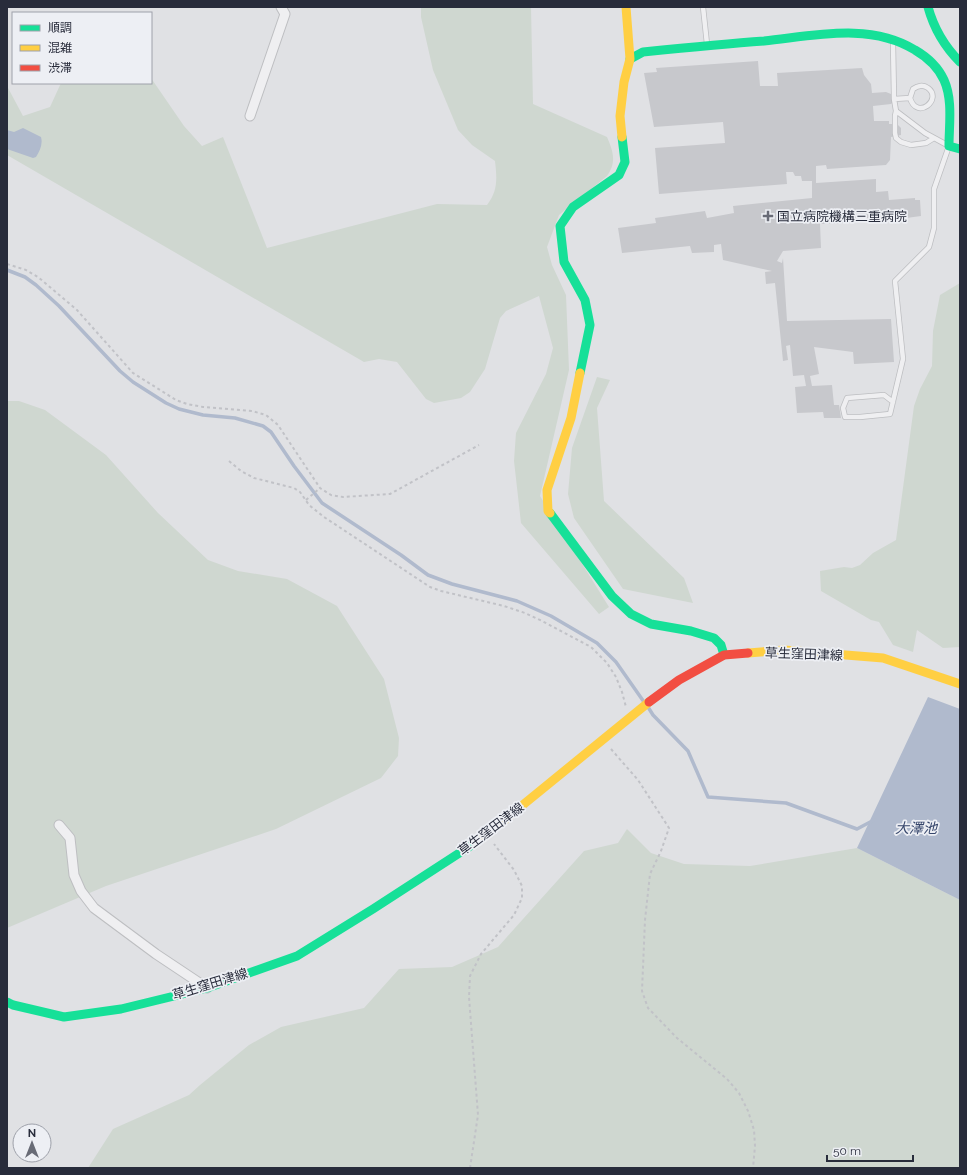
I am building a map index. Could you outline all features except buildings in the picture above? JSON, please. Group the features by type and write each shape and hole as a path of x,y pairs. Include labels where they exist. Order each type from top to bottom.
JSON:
{"street":[{"path":"250,116 285,14 281,7"},
{"path":"626,7 630,59 624,82 620,116 624,162 620,175 573,207 560,226 564,262 585,300 590,325 571,418 557,456 547,490 548,511 612,596 630,614 651,624 707,635 719,642 724,654"},
{"path":"928,7 930,15 943,42 960,62"},
{"path":"630,59 643,52 816,35 866,34 893,40 924,55 931,62 943,80 949,98 949,146 960,149"},
{"name":"草生窪田津線","path":"7,1002 13,1005 64,1017 121,1009 207,988 297,956 374,909 487,835 652,699 679,680 724,654 784,650 883,658 960,684"},
{"path":"59,825 70,838 74,875 81,892 94,908 156,954 207,988"}],"lane":[{"path":"703,7 707,46"},
{"path":"893,40 894,99 896,111 895,133 898,140 905,144 911,145 926,143 934,138"},
{"path":"920,86 925,86 932,92 930,104 925,107 920,108 912,104 910,98 913,89 920,86"},
{"path":"894,99 910,98"},
{"path":"893,402 884,395 847,398 843,408 845,417 890,414 893,402 903,360 894,281 929,247 934,228 934,189 949,146 934,138 896,111"}],"path":[{"path":"7,264 26,270 38,278 76,310 133,373 176,400 203,407 252,411 266,415 278,425 320,488 331,495 343,497 390,494 479,445"},
{"path":"229,461 241,471 254,478 294,488 300,492 309,505 324,517 430,587 504,606 525,613 591,647 607,663 616,677 622,692 625,706 632,715"},
{"path":"306,500 320,488"},
{"path":"603,739 638,780 669,828 661,851 650,874 645,920 642,991 648,1008 677,1038 727,1079 739,1093 748,1111 754,1130 755,1146 753,1168"},
{"path":"470,1168 478,1114 469,997 470,976 481,954 514,915 522,898 522,886 514,870 487,835"}],"shaded area":[{"path":"421,7 531,7 533,104 607,137 611,147 613,161 607,176 559,215 547,247 552,265 566,295 569,370 540,496 609,607 599,614 521,523 514,461 516,433 546,374 553,348 539,296 506,311 500,318 485,369 470,392 461,398 434,403 426,399 397,362 379,359 364,362 7,155 7,86 23,116 50,107 61,84 152,84 152,79 184,126 202,146 223,137 267,248 437,204 487,205 495,190 495,161 472,145 458,130 433,70 421,17"},
{"path":"960,283 960,647 943,648 917,630 913,652 893,645 879,622 871,620 821,591 820,571 844,567 852,568 860,565 873,553 896,540 914,406 920,389 932,366 933,331 940,295"},
{"path":"597,377 610,380 597,408 604,501 684,578 693,603 623,589 574,518 568,494 572,448"},
{"path":"7,401 19,401 45,410 106,455 158,513 208,560 238,571 287,579 337,606 384,679 399,738 398,756 381,778 276,829 106,886 7,928"},
{"path":"627,829 651,853 684,864 750,866 857,848 960,900 960,1168 88,1168 113,1129 189,1095 249,1045 281,1027 364,1008 399,969 452,967 498,947 584,851 618,843"}],"water":[{"path":"23,128 41,137 41,147 36,157 33,158 7,149 7,130 14,132"},
{"name":"大澤池","path":"928,697 960,709 960,900 857,848"}],"waterway":[{"path":"7,270 25,277 36,285 59,306 120,371 133,382 166,403 179,409 203,415 235,418 263,426 271,432 322,503 401,555 428,575 452,584 517,601 551,616 597,643 616,662 644,702"},
{"path":"648,707 653,715 688,751 708,797 786,803 857,829 874,820"}],"traffic: fast":[{"path":"928,7 933,23 940,37 960,62"},
{"path":"630,59 643,52 764,41 821,34 860,34 879,36 898,41 924,56 939,71 944,80 949,96 949,146 960,149"},
{"path":"580,373 590,325 585,300 564,262 560,226 573,207 619,175 625,162 622,137"},
{"path":"550,513 612,596 631,614 651,624 691,631 714,638 721,645 724,655"},
{"path":"7,1002 13,1005 64,1017 121,1009 207,988 297,956 481,839"}],"traffic: slow":[{"path":"622,137 620,116 624,82 630,59 626,7"},
{"path":"550,513 548,511 547,490 571,418 580,373"},
{"path":"748,653 784,650 883,658 960,684"},
{"path":"481,839 649,702"}],"traffic: jam":[{"path":"649,702 679,680 724,655 748,653"}],"place":[{"name":"国立病院機構三重病院","path":"768,216"}]}
